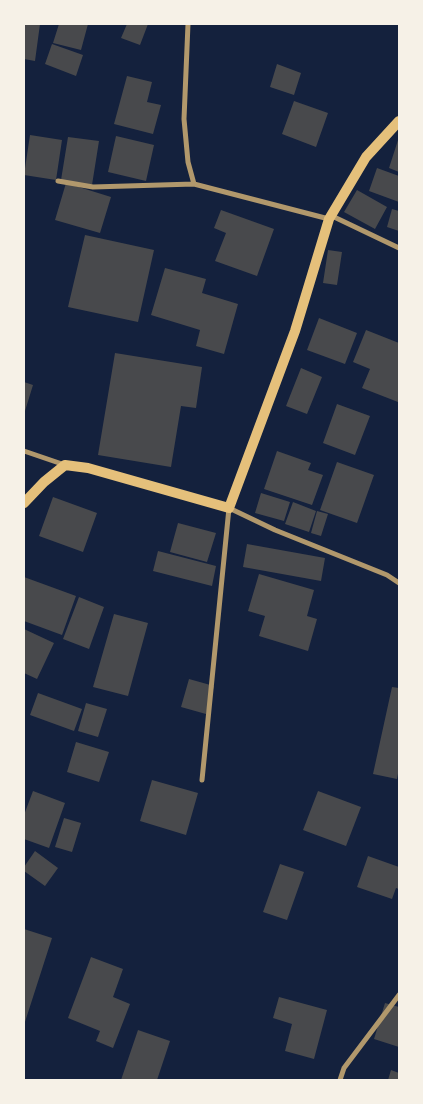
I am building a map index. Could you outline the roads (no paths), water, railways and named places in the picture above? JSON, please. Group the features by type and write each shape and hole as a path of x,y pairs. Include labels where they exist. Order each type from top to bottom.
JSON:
{"main road":[{"path":"24,504 44,482 66,465 88,468 229,508 295,331 330,218 366,157 399,120"}],"street":[{"path":"188,24 184,119 188,162 194,184"},
{"path":"58,181 93,187 194,184 330,218 399,248"},
{"path":"24,451 66,465"},
{"path":"202,780 229,508 275,530 387,575 399,583"},
{"path":"340,1080 344,1068 399,995"}]}
